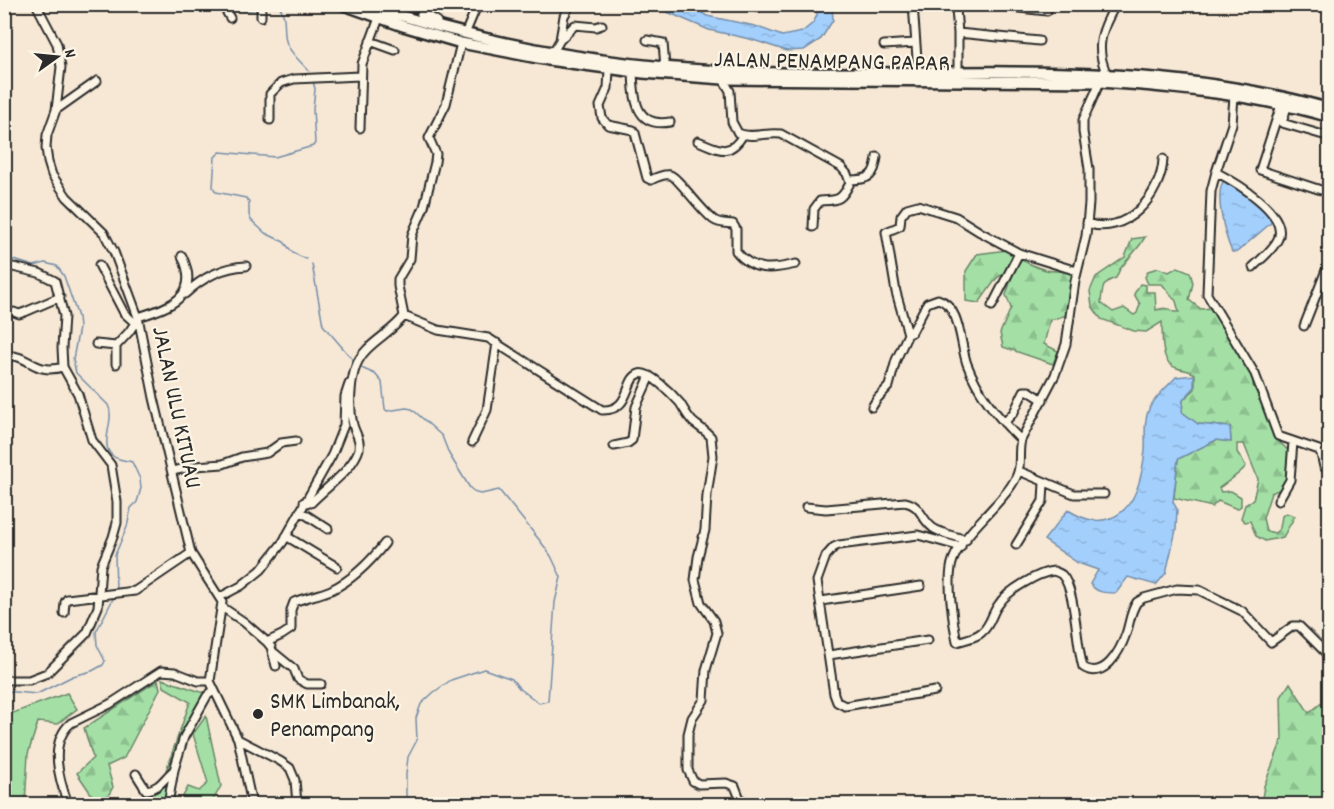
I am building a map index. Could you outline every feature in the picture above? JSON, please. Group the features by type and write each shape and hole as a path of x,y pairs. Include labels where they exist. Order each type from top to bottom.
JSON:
{"main road":[{"name":"JALAN PENAMPANG PAPAR","path":"341,4 411,19 442,28 463,39 588,59 665,67 783,73 1107,74 1228,86 1295,99 1329,109"},
{"name":"JALAN PENAMPANG PAPAR","path":"365,4 403,26 609,70 723,79 1100,82 1162,86 1234,96 1329,117"},
{"path":"380,14 403,4"},
{"path":"403,26 408,24 417,4"},
{"path":"417,4 422,14 442,28"}],"street":[{"name":"JALAN ULU KITUAU","path":"36,4 57,44 60,55 61,67 56,110 47,135 46,148 52,175 67,197 104,233 114,252 137,319 191,553 220,597 222,607 210,681"},
{"path":"222,4 230,18"},
{"path":"261,4 261,17"},
{"path":"913,4 918,72"},
{"path":"958,72 957,9 961,4"},
{"path":"980,4 1047,11"},
{"path":"1107,74 1102,61 1100,38 1116,4"},
{"path":"560,40 564,16 570,6"},
{"path":"404,316 398,279 410,259 412,235 429,188 436,154 429,138 446,104 463,39 476,8"},
{"path":"360,128 360,76 365,52 380,14"},
{"path":"553,52 560,40 575,25 596,27 602,25"},
{"path":"958,33 1039,41"},
{"path":"647,40 663,43 665,67"},
{"path":"370,41 394,50"},
{"path":"884,45 915,43"},
{"path":"609,70 608,88 600,106 602,118 608,125 633,130 647,178 651,180 664,175 672,175 714,220 733,224 736,229 736,251 748,263 757,268 769,270 796,264"},
{"path":"633,72 635,102 641,113 652,121 670,122"},
{"path":"270,120 270,94 281,83 294,79 360,76"},
{"path":"723,79 730,91 734,127 738,133 750,136 770,133 785,136 841,167 850,180"},
{"path":"56,110 96,81"},
{"path":"1100,82 1083,120 1089,170 1087,223 1066,345 1043,400 1021,440 1019,471 952,560 952,612 957,642 981,633 1000,601 1014,590 1035,577 1054,571 1063,576 1068,585 1075,618 1078,652 1083,667 1088,670 1101,669 1113,660 1126,634 1131,612 1137,602 1155,595 1184,589 1199,590 1237,607 1271,642 1293,626 1299,626 1329,657"},
{"path":"1234,96 1232,124 1211,191 1207,294 1255,374 1278,436 1318,450 1324,467"},
{"path":"1284,106 1282,123 1329,137"},
{"path":"1284,106 1260,170 1329,193"},
{"path":"698,141 723,151 736,146 743,135"},
{"path":"850,180 864,180 870,176 877,157"},
{"path":"1087,223 1095,226 1111,226 1127,219 1141,208 1160,180 1163,159"},
{"path":"1216,172 1268,208 1277,220 1280,229 1277,242 1253,267"},
{"path":"813,227 814,209 817,204 822,201 837,200 845,192 850,180"},
{"path":"908,334 896,292 886,236 887,230 900,226 901,216 907,208 918,205 956,217 1020,253 1077,271"},
{"path":"993,306 1020,253"},
{"path":"179,300 188,283 188,267 182,256"},
{"path":"1304,326 1329,260"},
{"path":"4,265 47,275 55,281 65,325 62,348 63,366 78,394 90,436 111,465 117,502 117,523 101,566 98,607 87,633 52,669 40,677 29,680 4,680"},
{"path":"99,265 124,314 137,319"},
{"path":"116,364 116,346 137,319 179,300 192,287 222,269 246,266"},
{"path":"14,312 19,314 60,297"},
{"path":"872,407 890,386 896,360 908,334 912,332 927,303 938,299 948,304 957,325 970,370 981,391 1004,423 1021,440"},
{"path":"404,316 438,330 474,335 497,343 602,410 612,409 625,399 635,376 644,373 675,397 692,420 706,432 712,441 713,456 705,530 695,580 701,603 714,621 717,633 706,670 704,700 690,725 687,764 689,776 699,784 726,783 735,786 742,804"},
{"path":"220,597 241,586 261,570 286,536 304,502 324,472 341,434 345,416 345,396 360,358 404,316"},
{"path":"472,442 487,410 497,343"},
{"path":"96,344 116,346"},
{"path":"4,357 17,357 47,370 63,366"},
{"path":"304,502 311,503 332,484 354,460 360,446 353,425 354,371"},
{"path":"614,447 632,440 636,407 650,376"},
{"path":"1004,423 1014,412 1026,390 1043,400"},
{"path":"345,416 353,425"},
{"path":"172,471 223,464 242,457 267,453 281,443 296,441"},
{"path":"1278,501 1290,480 1293,442"},
{"path":"1019,471 1074,494 1104,494"},
{"path":"1016,545 1043,501 1044,483"},
{"path":"806,507 826,509 905,502 916,506 928,524 935,529 966,540"},
{"path":"300,511 328,529"},
{"path":"935,691 843,706 837,702 834,697 818,575 826,556 834,547 913,535 961,547"},
{"path":"286,536 337,567"},
{"path":"267,642 282,636 291,629 291,610 294,602 333,589 376,555 384,543"},
{"path":"64,613 64,602 67,599 135,591 191,553"},
{"path":"820,602 921,586"},
{"path":"222,607 267,642 276,666"},
{"path":"829,654 928,640"},
{"path":"272,651 294,669 298,679 307,684 321,684"},
{"path":"68,804 61,778 57,747 62,731 71,723 111,704 161,672 175,672 198,681 210,681 238,740 252,804"},
{"path":"168,804 174,770 187,729 207,696 214,690"},
{"path":"238,740 290,768 297,804"},
{"path":"136,774 146,790 151,790 159,786 174,770"}],"green space":[{"path":"1145,237 1120,269 1116,278 1105,284 1101,303 1113,312 1124,308 1134,315 1140,304 1134,294 1140,284 1146,285 1146,292 1155,292 1156,310 1165,308 1179,312 1176,301 1162,284 1148,284 1145,277 1148,271 1158,268 1169,272 1178,267 1190,272 1193,283 1189,300 1201,309 1213,308 1253,376 1253,386 1269,415 1273,436 1291,453 1283,488 1271,493 1263,518 1266,531 1275,533 1280,528 1282,516 1286,513 1295,516 1283,537 1265,541 1256,536 1250,521 1245,522 1241,518 1245,505 1253,500 1258,479 1244,444 1237,444 1237,452 1246,466 1219,488 1221,492 1231,491 1241,497 1241,506 1237,509 1218,501 1212,507 1174,498 1178,459 1216,440 1231,442 1230,427 1198,424 1182,412 1183,400 1195,389 1195,374 1177,368 1167,361 1163,348 1162,322 1146,332 1134,331 1101,319 1092,306 1090,291 1096,277 1125,257 1132,239"},
{"path":"1007,250 1035,266 1075,275 1067,315 1050,320 1044,344 1058,351 1053,364 1003,347 1000,333 1011,308 1006,295 1014,271 1009,269 996,279 979,303 966,301 966,271 977,254"},
{"path":"162,679 204,693 165,773 190,702 164,687"},
{"path":"158,680 160,689 124,758 107,766 113,787 107,798 112,804 98,804 77,773 93,758 84,728"},
{"path":"1290,683 1309,713 1329,697 1329,804 1261,804 1264,786 1282,740 1281,697"},
{"path":"67,693 77,709 57,724 38,722 28,754 25,804 5,804 5,716"},
{"path":"206,716 221,786 211,804 179,804 188,787 199,791 208,783 193,734"},
{"path":"170,778 165,804 130,804 132,798 145,803 149,793 158,791"}],"water":[{"path":"651,5 689,5 707,16 755,26 782,36 802,32 813,23 817,15 817,5 832,5 833,20 821,39 804,50 787,51 750,39 709,30"},
{"path":"1225,179 1260,204 1270,217 1271,223 1237,252 1232,252 1221,214 1220,194"},
{"path":"1194,375 1194,388 1183,400 1182,412 1198,424 1230,427 1231,442 1216,440 1178,459 1173,502 1177,509 1176,530 1166,573 1156,585 1128,577 1116,593 1098,591 1090,584 1098,570 1078,563 1044,540 1068,510 1083,518 1105,520 1127,507 1137,490 1142,470 1145,424 1151,405 1176,377"}],"waterway":[{"path":"229,4 242,10 257,9"},
{"path":"265,8 279,6 282,10 287,44 309,71"},
{"path":"306,259 293,253 284,242 265,233 251,220 249,202 246,198 216,192 213,187 215,157 220,152 275,157 313,146 315,143 313,81"},
{"path":"4,257 34,266 45,263 57,266 64,276 78,317 79,328 73,359 76,373 108,405 110,418 107,446 109,451 117,458 132,462 140,479 141,488 137,502 131,508 127,527 115,555 116,590"},
{"path":"312,264 323,325 354,361"},
{"path":"359,367 375,374 382,382 387,411 412,409 442,436 449,454 470,488 481,494 499,490 551,556 561,577 555,602 548,701 539,703 519,688 512,679 484,669 451,680 434,692 421,704 416,718 417,740 408,757 406,774 406,795 410,804"},
{"path":"4,691 37,694 73,676 92,671 103,665 105,661 97,645 96,632 115,595"}],"place":[{"name":"SMK Limbanak, Penampang","path":"258,714"}]}
